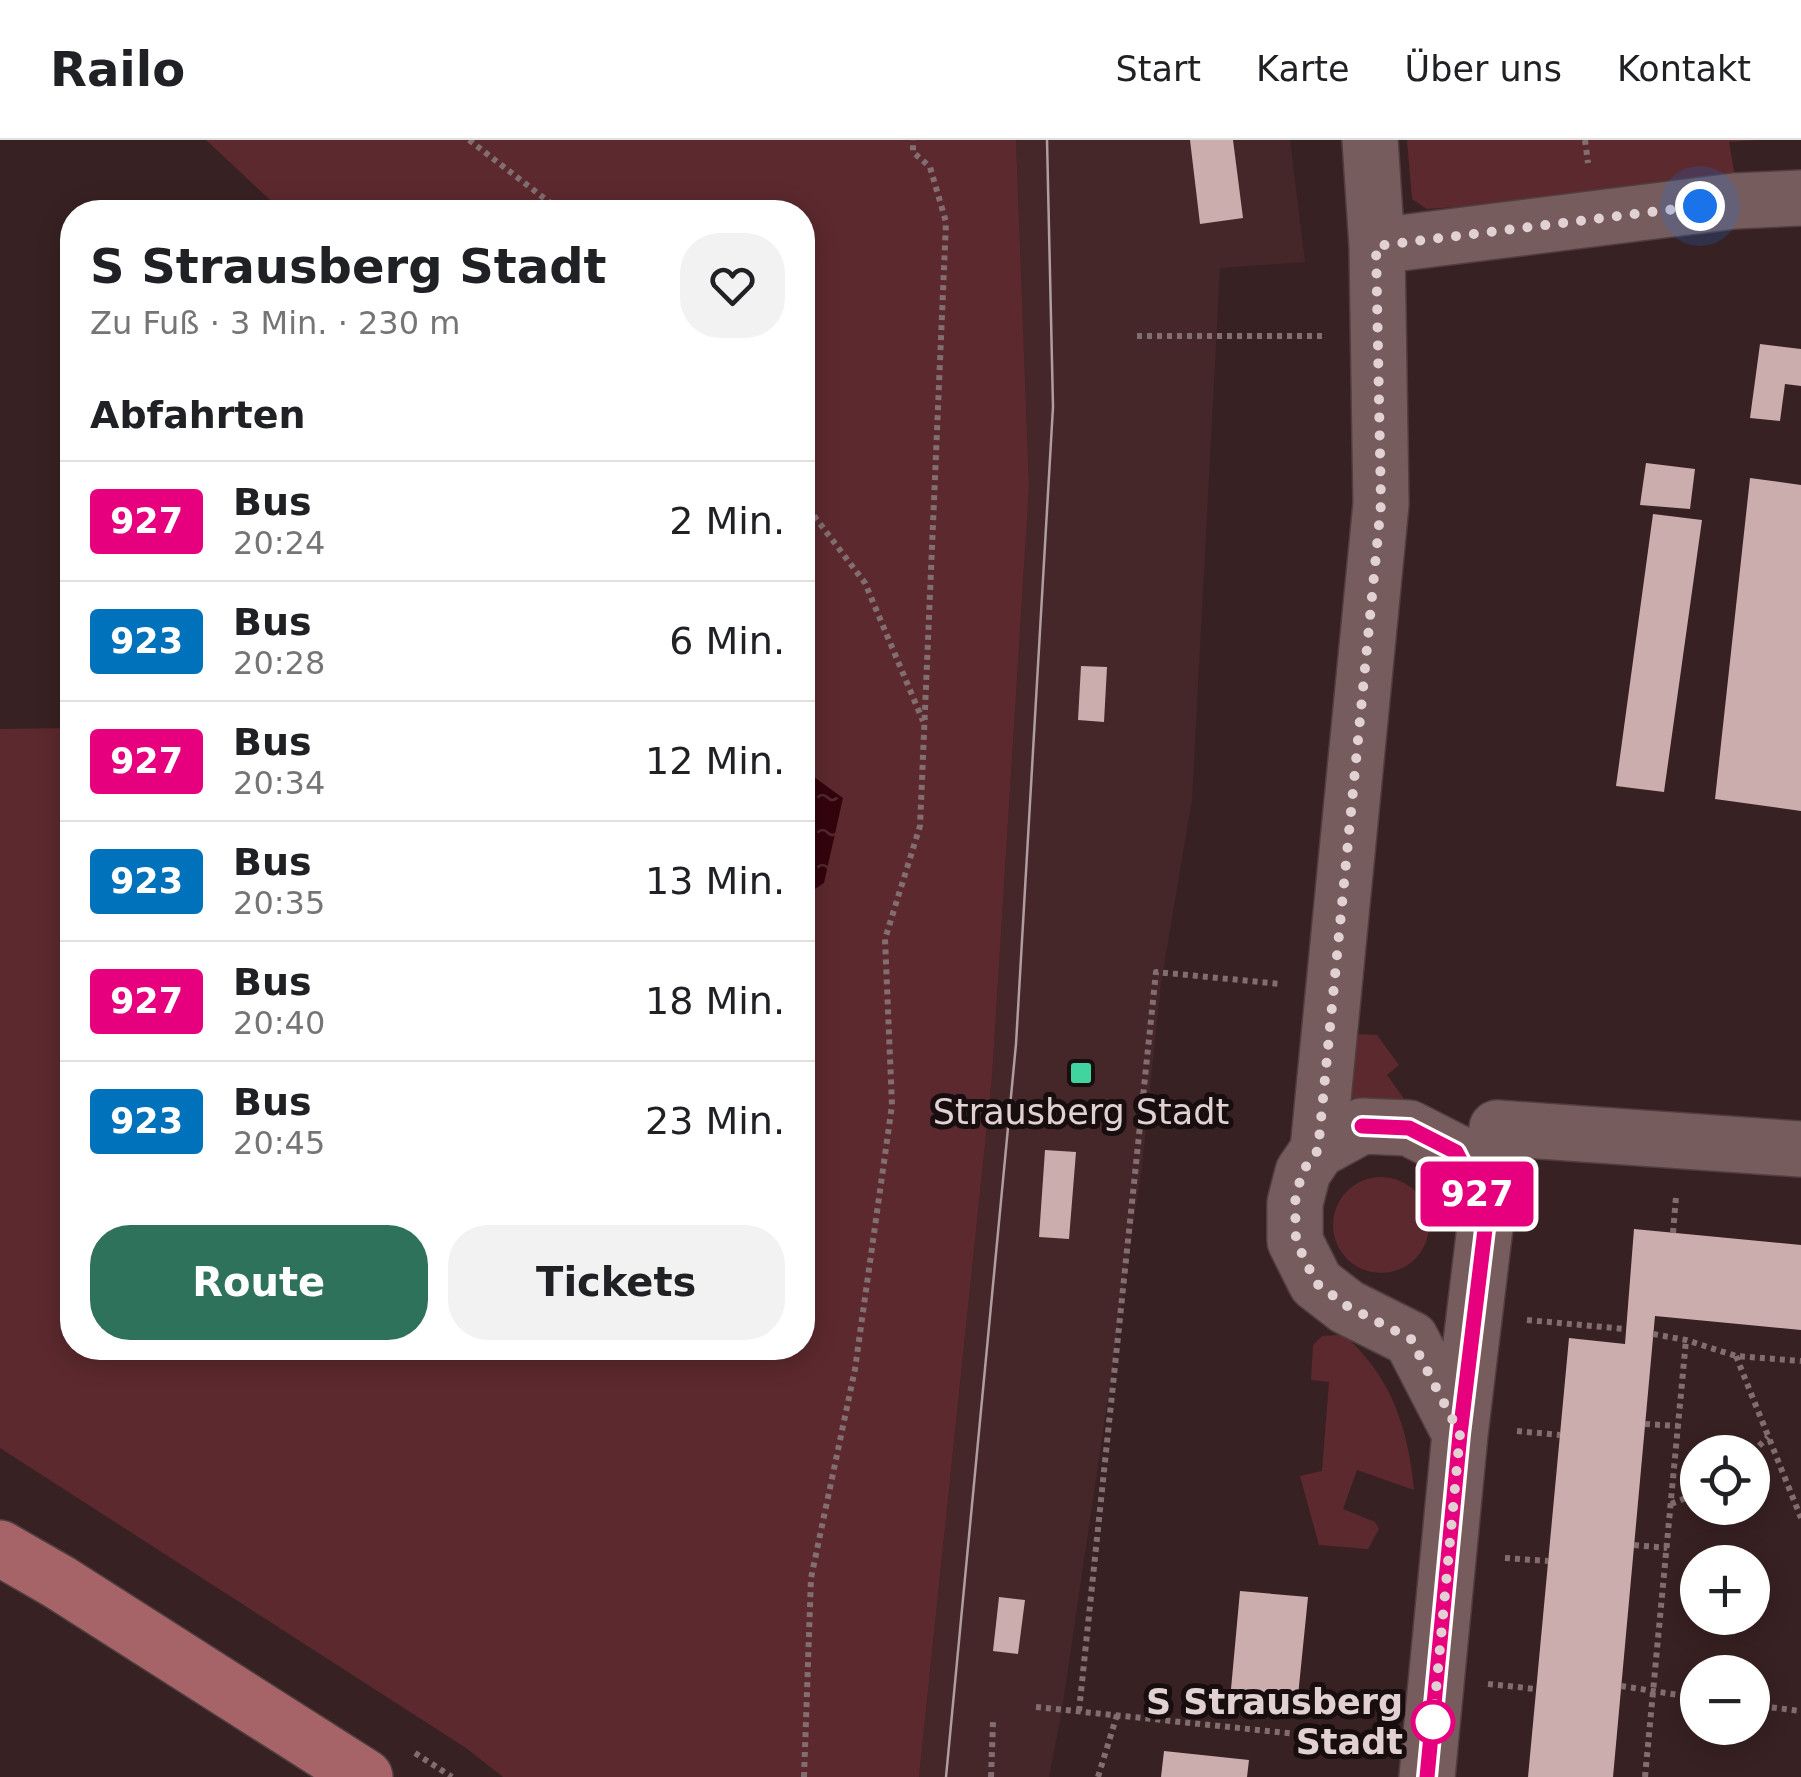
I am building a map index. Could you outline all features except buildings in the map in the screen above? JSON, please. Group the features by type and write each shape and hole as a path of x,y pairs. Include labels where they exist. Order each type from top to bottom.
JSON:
{"main road":[{"path":"0,1548 365,1777"}],"street":[{"path":"1318,1150 1381,504 1370,140"},
{"path":"1376,246 1734,202 1801,198"},
{"path":"1460,1434 1411,1339 1347,1306 1316,1283 1296,1241 1295,1202 1302,1172 1318,1150 1362,1126 1409,1128 1456,1152 1487,1213"},
{"path":"1429,1763 1460,1434 1497,1128 1800,1149"}],"path":[{"path":"469,140 546,200"},
{"path":"804,1777 810,1578 855,1369 892,1104 885,940 920,826 946,222 930,167 913,152 913,140"},
{"path":"1138,336 1378,336"},
{"path":"815,517 865,583 924,723"},
{"path":"1079,1711 1156,972 1332,989"},
{"path":"1474,1314 1625,1329"},
{"path":"1653,1334 1736,1356 1801,1361"},
{"path":"1646,1777 1686,1340"},
{"path":"1736,1356 1767,1435"},
{"path":"1645,1424 1678,1426"},
{"path":"1770,1443 1801,1518"},
{"path":"1671,1504 1680,1500"},
{"path":"1634,1545 1667,1548"},
{"path":"1621,1686 1680,1696"},
{"path":"1036,1707 1117,1715 1429,1763"},
{"path":"1770,1707 1801,1711"},
{"path":"1098,1777 1117,1715"},
{"path":"991,1777 992,1722"}],"shaded area":[{"path":"206,140 1016,140 1029,486 992,1077 919,1777 503,1777 466,1748 0,1448 0,729 60,728 60,1360 815,1360 815,200 270,200"},
{"path":"1016,140 1290,140 1305,262 1220,268 1192,799 1161,983 1142,1166 1049,1777 919,1777 992,1077 1029,486"},
{"path":"1407,140 1757,140 1729,142 1737,188 1427,209 1412,199"},
{"path":"1377,1035 1399,1065 1387,1075 1407,1103 1350,1098 1351,1036"},
{"path":"1372,1177 1390,1177 1408,1185 1421,1198 1429,1225 1426,1244 1408,1265 1390,1273 1372,1273 1354,1265 1341,1252 1333,1234 1333,1216 1341,1198 1354,1185"},
{"path":"1337,1335 1354,1344 1393,1400 1412,1471 1414,1490 1357,1470 1343,1509 1375,1522 1379,1529 1368,1549 1319,1545 1300,1476 1322,1471 1329,1382 1311,1380 1313,1345 1322,1336"}],"water":[{"path":"815,778 843,798 824,883 815,889"}],"tram line":[{"path":"946,1777 1016,1044 1053,407 1047,140"}],"bus line":[{"name":"927","path":"1362,1126 1409,1128 1456,1152 1487,1213 1460,1434 1427,1777"}],"place":[{"name":"Strausberg Stadt","path":"1081,1073"},
{"name":"S Strausberg Stadt","path":"1433,1722"}],"route":[{"path":"1433,1722 1460,1434 1411,1339 1347,1306 1316,1283 1296,1241 1295,1202 1302,1172 1318,1150 1381,504 1376,246 1700,206"}]}
